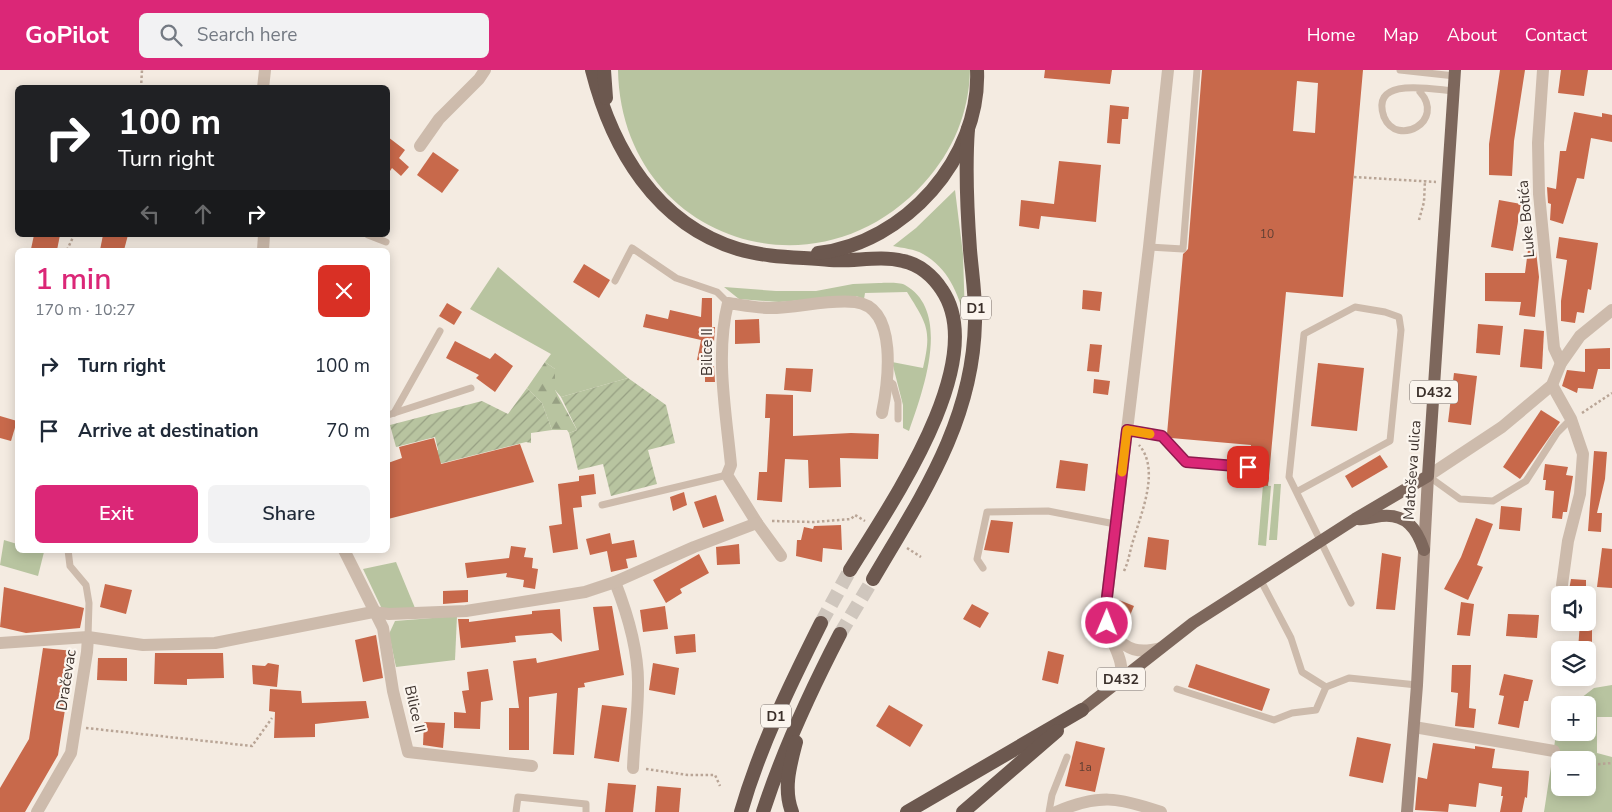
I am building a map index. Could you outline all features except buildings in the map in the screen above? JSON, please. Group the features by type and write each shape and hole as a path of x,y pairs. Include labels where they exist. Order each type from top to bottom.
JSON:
{"highway":[{"path":"592,70 597,91 614,128"},
{"name":"D1","path":"604,70 607,102 614,128 632,167 652,195 692,228 739,249 764,255 834,260 878,259 903,261 921,268 938,283 950,301 954,320 950,371 931,429 913,466 850,570"},
{"name":"D1","path":"873,580 944,456 970,372 976,299 967,206 966,166 968,129 973,109 976,70"},
{"path":"790,256 842,248 875,236 912,211 943,176 956,157 968,129"},
{"name":"D1","path":"741,812 758,757 783,699 821,623"},
{"name":"D1","path":"764,812 777,769 805,702 840,634"},
{"path":"792,812 788,803 788,773 805,702"},
{"path":"907,812 1082,710"},
{"path":"963,812 1082,710"}],"main road":[{"name":"Matoševa ulica","path":"1407,812 1417,685 1428,476 1455,73"},
{"name":"D432","path":"1082,710 1193,622 1355,519 1428,476"},
{"path":"1355,519 1366,520 1393,516 1403,519 1418,532 1424,550"}],"street":[{"path":"263,85 265,70"},
{"path":"420,146 439,119 479,79 485,70"},
{"path":"1120,680 1123,671 1121,660 1110,634 1107,611 1168,70"},
{"name":"Luke Botića","path":"1543,70 1538,143 1539,194 1554,348 1561,362"},
{"path":"728,303 771,308 854,302 869,307 877,314 882,324 886,341 888,380 882,413"},
{"name":"Bilice II","path":"727,475 731,465 724,395 722,328 728,303"},
{"path":"1428,476 1502,427 1552,385 1561,362 1580,336 1612,310"},
{"path":"1552,385 1571,419 1583,454 1580,494 1568,541 1562,585"},
{"path":"727,475 757,523 781,556"},
{"path":"0,643 88,637 143,645 215,643 373,612 389,614 466,611 543,600 585,592 615,582 694,547 757,523"},
{"name":"Bilice II","path":"345,553 373,612 383,628 393,691 408,752 532,766"},
{"path":"615,582 625,609 634,645 638,678 633,768"},
{"path":"1110,634 1124,646 1133,650 1145,652 1161,648"},
{"name":"Dračevac","path":"37,812 72,753 88,637"},
{"path":"1414,727 1554,751"},
{"path":"1056,812 1076,804 1103,798 1126,800 1162,812"}],"lane":[{"path":"1149,248 1183,249 1197,70"},
{"path":"1400,70 1455,73"},
{"path":"1420,92 1427,104 1425,119 1413,129 1406,131 1392,126 1384,115 1383,108 1384,101 1392,90 1406,87 1454,91"},
{"path":"373,237 386,242"},
{"path":"615,281 632,248 676,278 717,292 728,303"},
{"path":"1298,491 1390,441 1401,330 1399,317 1385,312 1355,307 1304,334 1289,477 1298,491 1320,541 1352,603"},
{"path":"391,414 440,331"},
{"path":"888,380 893,384 898,402 898,419"},
{"path":"391,414 471,388"},
{"path":"1428,476 1460,499 1493,501 1526,481 1557,432 1571,419"},
{"path":"1127,430 1162,436 1186,462 1248,467"},
{"path":"602,505 727,475"},
{"path":"983,568 977,559 987,512 1048,511 1116,524"},
{"name":"Dračevac","path":"68,553 70,566 86,585 88,637"},
{"path":"1260,579 1291,638 1302,672 1326,687"},
{"path":"1177,688 1274,720 1292,713 1316,710 1326,687 1349,678 1417,685"},
{"path":"1049,812 1052,795 1067,757"},
{"path":"516,812 518,797 586,804 586,812"}],"path":[{"path":"141,85 142,70"},
{"path":"1354,177 1425,180 1424,202 1420,220"},
{"path":"1571,419 1612,393"},
{"path":"1122,575 1142,513 1148,473 1144,452 1127,430"},
{"path":"757,523 767,521 814,522 851,519 855,514"},
{"path":"75,727 252,746 272,718"},
{"path":"1596,765 1612,764"},
{"path":"633,768 688,775 715,775 720,786"}],"green space":[{"path":"618,70 970,70 969,86 958,131 943,158 924,183 879,220 830,240 780,245 731,235 687,211 652,175 627,128"},
{"path":"955,190 963,254 965,319 951,282 939,266 920,252 893,246 916,228"},
{"path":"498,267 628,378 561,397 555,390 555,369 545,362 551,354 470,309"},
{"path":"853,284 905,285 919,297 928,314 931,333 930,354 921,396 909,431 903,428 903,405 892,362 923,368 927,336 923,320 907,292 865,293 864,299 856,296 779,302 739,299 724,287 776,291 816,291"},
{"path":"545,362 555,369 555,390 577,430 569,433 567,430 552,430 542,403 527,388"},
{"path":"628,378 666,405 675,443 648,450 657,484 611,496 603,464 578,470 569,433 577,430 561,397"},
{"path":"527,388 542,403 552,430 531,433 531,443 526,442 411,471 407,459 438,450 435,437 396,447 390,425 482,401 508,414"},
{"path":"1274,484 1281,484 1277,540 1269,540"},
{"path":"1263,485 1271,486 1266,546 1258,545"},
{"path":"4,540 15,543 15,553 44,553 38,576 0,565"},
{"path":"396,562 415,608 382,609 363,569"},
{"path":"457,616 455,660 396,667 389,634 395,621"},
{"path":"1612,685 1612,717 1597,717 1597,753 1612,757 1612,812 1544,812 1551,767 1551,796 1596,796 1596,751 1553,751 1555,741 1596,741 1596,696 1584,696 1594,688"}],"tunnel":[{"path":"821,623 850,570"},
{"path":"840,634 873,579"}],"slow traffic":[{"path":"1122,472 1127,430 1150,434"}],"route":[{"path":"1107,623 1107,597 1127,430 1162,436 1186,462 1248,467"}]}
